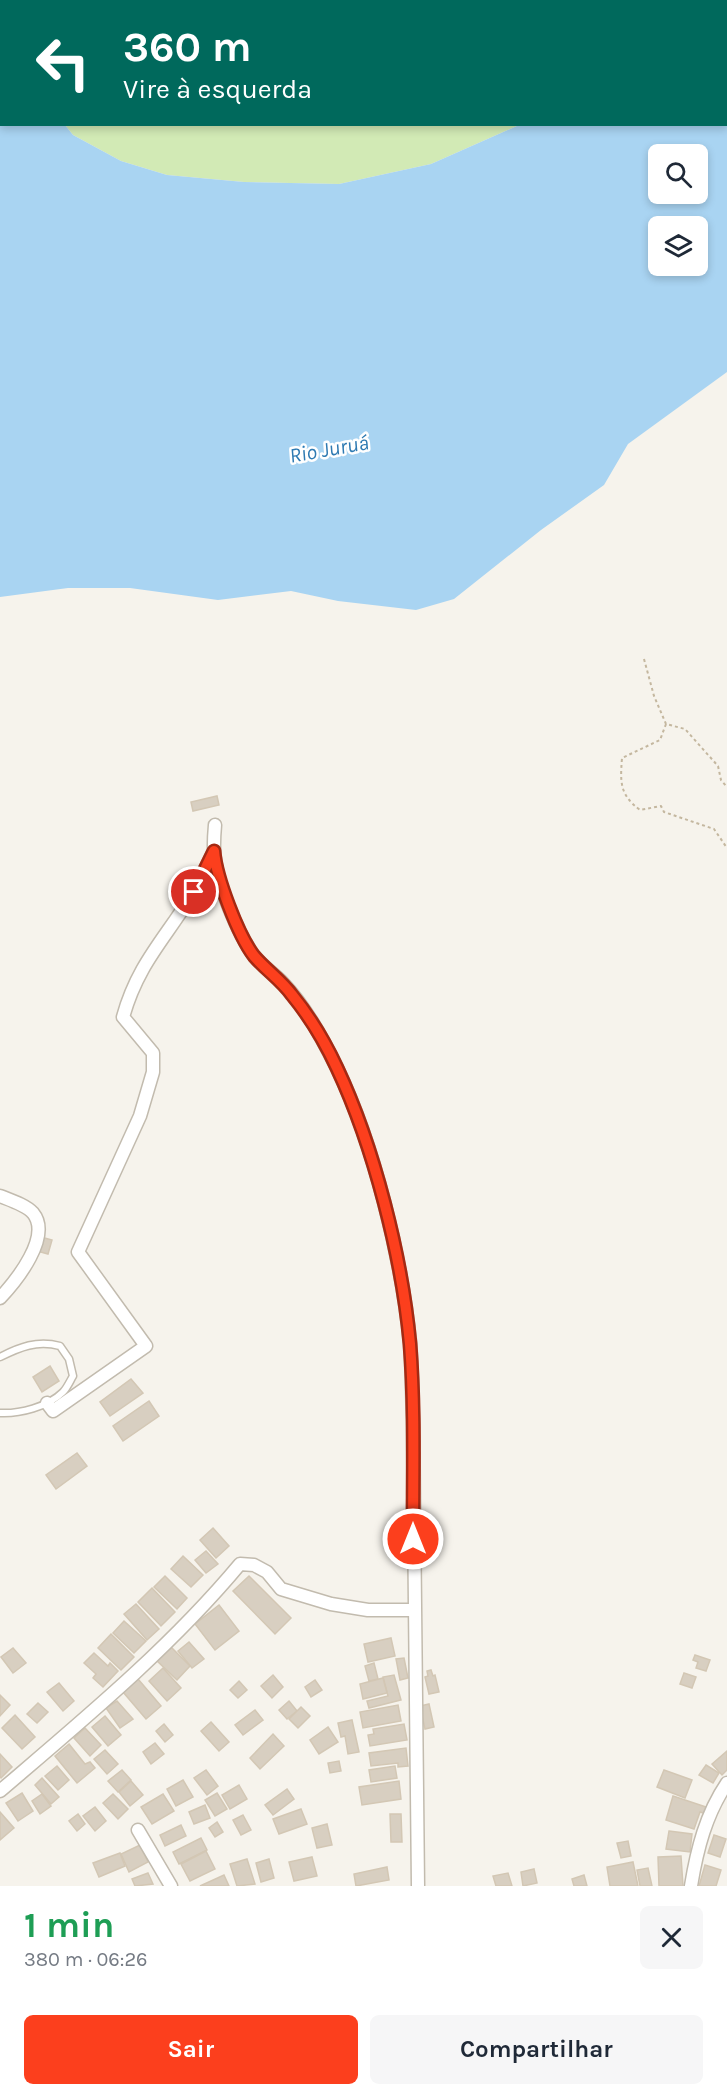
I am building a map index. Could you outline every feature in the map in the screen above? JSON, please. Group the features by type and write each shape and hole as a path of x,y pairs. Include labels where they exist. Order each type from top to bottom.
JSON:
{"street":[{"path":"215,825 214,851 218,876 244,939 253,955 281,981 310,1019 336,1068 362,1126 380,1187 398,1266 410,1342 413,1419 418,1886"},
{"path":"47,1402 53,1411 146,1346 78,1252 140,1116 153,1072 153,1053 123,1017 129,994 149,955 194,892 214,851"},
{"path":"0,1196 32,1211 40,1225 31,1255 0,1298"},
{"path":"0,1791 165,1644 209,1601 240,1564 254,1565 267,1572 281,1589 331,1604 368,1610 414,1610"},
{"path":"691,1886 697,1849 718,1796 727,1783"},
{"path":"138,1830 171,1886"}],"lane":[{"path":"0,1357 32,1344 46,1342 60,1346 69,1359 73,1376 62,1393 47,1402 27,1410 0,1413"}],"path":[{"path":"644,659 654,696 666,724 660,740 622,758 620,778 626,799 640,810 661,806 664,812 687,818 714,830 727,848"},
{"path":"666,724 685,729 718,766 721,780 727,786"}],"green space":[{"path":"66,126 517,126 431,164 339,184 244,182 167,175 121,161 73,135"}],"water":[{"name":"Rio Juruá","path":"0,126 66,126 73,135 121,161 167,175 244,182 339,184 431,164 517,126 727,126 727,372 628,444 604,485 541,530 454,599 416,610 338,601 291,591 218,600 130,588 68,588 0,597"}],"building":[{"path":"217,796 219,805 193,811 191,802"},
{"path":"41,1237 52,1240 48,1254 37,1251"},
{"path":"50,1366 59,1381 42,1392 33,1377"},
{"path":"131,1379 143,1393 110,1416 100,1402"},
{"path":"149,1401 159,1416 123,1441 113,1426"},
{"path":"77,1453 87,1466 56,1489 46,1475"},
{"path":"213,1528 229,1546 216,1558 200,1540"},
{"path":"206,1551 218,1564 206,1573 195,1560"},
{"path":"183,1556 203,1575 191,1587 171,1569"},
{"path":"165,1576 187,1598 177,1609 154,1587"},
{"path":"249,1576 291,1618 275,1634 233,1591"},
{"path":"152,1588 175,1612 161,1626 138,1602"},
{"path":"136,1604 159,1629 147,1640 124,1614"},
{"path":"219,1605 239,1631 215,1650 195,1624"},
{"path":"124,1621 146,1641 134,1653 113,1633"},
{"path":"111,1634 134,1657 121,1670 98,1648"},
{"path":"391,1638 395,1656 368,1662 364,1644"},
{"path":"189,1642 204,1659 192,1668 178,1651"},
{"path":"170,1646 190,1666 177,1680 156,1660"},
{"path":"13,1648 26,1663 13,1673 1,1657"},
{"path":"94,1653 108,1666 110,1663 118,1671 103,1687 93,1678 96,1674 84,1663"},
{"path":"695,1655 710,1660 706,1671 696,1668 698,1662 693,1660"},
{"path":"404,1658 408,1678 400,1680 396,1659"},
{"path":"374,1663 378,1679 369,1681 365,1666"},
{"path":"163,1668 181,1688 167,1701 149,1681"},
{"path":"431,1670 433,1676 435,1675 439,1692 429,1694 425,1677 428,1676 427,1671"},
{"path":"684,1673 696,1677 692,1688 680,1684"},
{"path":"273,1675 283,1687 272,1698 261,1686"},
{"path":"394,1675 401,1700 369,1708 367,1701 388,1696 383,1677"},
{"path":"383,1678 387,1693 363,1699 360,1684"},
{"path":"138,1679 161,1706 146,1719 123,1692"},
{"path":"315,1680 322,1690 311,1697 305,1687"},
{"path":"239,1681 247,1690 238,1698 230,1690"},
{"path":"59,1683 74,1701 63,1711 47,1692"},
{"path":"0,1695 10,1705 0,1716"},
{"path":"117,1701 133,1719 120,1728 106,1708"},
{"path":"289,1701 297,1711 287,1719 279,1710"},
{"path":"38,1703 48,1712 37,1723 27,1714"},
{"path":"429,1704 434,1727 425,1729 420,1706"},
{"path":"398,1705 401,1721 363,1728 360,1712"},
{"path":"301,1707 310,1716 298,1728 289,1719"},
{"path":"255,1710 263,1720 243,1735 235,1725"},
{"path":"15,1715 35,1737 22,1749 2,1728"},
{"path":"105,1716 121,1735 108,1746 92,1727"},
{"path":"352,1720 359,1752 348,1754 345,1736 341,1737 338,1723"},
{"path":"211,1722 229,1742 219,1751 201,1731"},
{"path":"164,1724 173,1735 165,1742 156,1731"},
{"path":"404,1724 407,1740 370,1746 368,1735 374,1734 373,1729"},
{"path":"328,1727 338,1742 319,1754 310,1740"},
{"path":"85,1728 101,1745 90,1756 74,1738"},
{"path":"273,1734 284,1746 260,1769 250,1758"},
{"path":"155,1743 164,1754 151,1764 143,1752"},
{"path":"69,1744 85,1764 90,1762 95,1768 77,1783 55,1756"},
{"path":"406,1748 408,1766 398,1767 398,1763 371,1766 369,1753"},
{"path":"105,1750 118,1764 107,1774 94,1759"},
{"path":"727,1751 727,1770 722,1775 712,1764"},
{"path":"0,1754 12,1767 1,1778 0,1777"},
{"path":"339,1761 341,1771 330,1773 328,1763"},
{"path":"706,1765 719,1773 713,1783 699,1775"},
{"path":"57,1766 69,1780 58,1790 45,1776"},
{"path":"395,1766 397,1778 371,1782 369,1770"},
{"path":"122,1770 131,1780 118,1792 108,1781"},
{"path":"206,1770 218,1786 207,1795 194,1778"},
{"path":"664,1770 692,1780 685,1798 657,1787"},
{"path":"42,1778 59,1797 51,1804 35,1785"},
{"path":"183,1780 193,1797 176,1806 167,1789"},
{"path":"131,1781 143,1795 130,1806 119,1792"},
{"path":"399,1781 401,1799 362,1805 359,1787"},
{"path":"239,1785 247,1799 230,1809 222,1795"},
{"path":"287,1789 294,1799 273,1815 265,1805"},
{"path":"22,1793 33,1811 18,1821 6,1803"},
{"path":"217,1793 227,1809 215,1816 205,1800"},
{"path":"42,1794 51,1806 40,1814 32,1801"},
{"path":"113,1794 128,1809 118,1819 103,1803"},
{"path":"163,1794 174,1811 152,1824 141,1807"},
{"path":"673,1796 709,1808 707,1814 700,1812 694,1829 666,1820"},
{"path":"205,1805 210,1818 194,1824 189,1812"},
{"path":"95,1807 106,1821 95,1831 83,1816"},
{"path":"301,1809 307,1824 279,1834 273,1819"},
{"path":"0,1812 14,1828 0,1840"},
{"path":"78,1814 85,1824 77,1831 69,1821"},
{"path":"390,1814 401,1814 402,1842 391,1842"},
{"path":"243,1815 251,1830 241,1835 233,1820"},
{"path":"217,1822 223,1832 215,1837 209,1828"},
{"path":"327,1824 332,1845 317,1848 312,1828"},
{"path":"181,1825 186,1836 165,1846 160,1835"},
{"path":"669,1831 692,1834 690,1852 666,1849"},
{"path":"714,1835 726,1839 720,1857 708,1853"},
{"path":"201,1838 207,1850 179,1864 173,1852"},
{"path":"628,1841 631,1856 621,1858 617,1843"},
{"path":"140,1845 148,1862 129,1872 121,1854"},
{"path":"206,1851 215,1869 190,1881 181,1864"},
{"path":"120,1853 125,1866 99,1877 93,1863"},
{"path":"681,1856 683,1886 659,1886 658,1857"},
{"path":"312,1857 317,1876 294,1881 289,1862"},
{"path":"247,1859 255,1884 237,1886 230,1864"},
{"path":"269,1859 274,1878 261,1882 256,1863"},
{"path":"633,1862 638,1886 610,1886 607,1867"},
{"path":"705,1865 721,1870 716,1886 699,1886"},
{"path":"387,1867 389,1880 356,1886 354,1874"},
{"path":"648,1868 652,1886 640,1886 637,1870"},
{"path":"534,1869 537,1883 523,1886 521,1872"},
{"path":"148,1873 153,1884 135,1886 132,1879"},
{"path":"508,1873 512,1886 496,1886 493,1876"},
{"path":"224,1875 229,1886 200,1886"},
{"path":"584,1875 587,1886 574,1886 572,1879"}],"route":[{"path":"194,892 214,851 218,876 244,939 253,955 281,981 310,1019 336,1068 362,1126 380,1187 398,1266 410,1342 413,1419 413,1539"}]}
